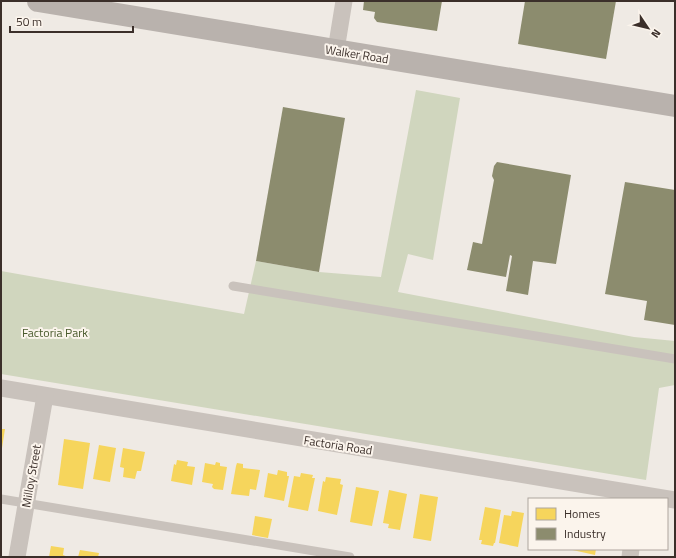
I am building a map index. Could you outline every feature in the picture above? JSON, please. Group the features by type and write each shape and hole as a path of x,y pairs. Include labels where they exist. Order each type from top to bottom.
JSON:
{"main road":[{"name":"Walker Road","path":"38,1 675,106"}],"street":[{"path":"336,50 344,1"},
{"name":"Factoria Road","path":"1,388 652,498"},
{"name":"Milloy Street","path":"18,557 45,396"}],"lane":[{"path":"233,286 675,359"},
{"path":"1,499 350,557"}],"green space":[{"name":"Factoria Park","path":"416,90 460,98 433,260 408,254 398,292 634,337 675,341 675,385 659,388 646,480 1,374 1,271 244,314 256,261 319,272 381,277"}],"building: Homes":[{"path":"1,429 5,429 2,448 1,448"},
{"path":"64,439 90,443 83,489 58,485"},
{"path":"99,445 116,448 110,482 93,479"},
{"path":"123,448 145,452 141,471 137,471 135,479 123,477 124,468 120,467"},
{"path":"177,460 188,462 187,466 195,467 192,485 171,481 174,464 176,465"},
{"path":"216,462 220,463 220,466 227,467 223,490 214,489 212,487 213,484 202,482 205,463 215,465"},
{"path":"237,463 243,464 243,468 260,470 256,490 250,489 249,496 231,494"},
{"path":"278,470 287,472 287,476 289,476 284,501 264,497 268,473 277,475"},
{"path":"301,473 313,475 312,478 315,478 308,511 288,507 294,476 300,477"},
{"path":"326,477 341,479 340,484 343,485 337,515 318,511 323,481 325,482"},
{"path":"356,487 379,491 372,526 350,522"},
{"path":"389,490 407,494 400,530 388,528 389,524 383,523"},
{"path":"420,494 438,497 431,541 413,538"},
{"path":"485,507 501,510 495,543 493,546 481,544 482,540 479,540"},
{"path":"512,511 524,513 518,547 499,543 504,515 511,516"},
{"path":"255,516 272,519 268,538 252,535"},
{"path":"51,546 64,548 63,555 68,557 49,557"},
{"path":"80,550 99,553 98,557 78,557"},
{"path":"572,550 596,550 595,555"}],"building: Industry":[{"path":"364,1 442,1 437,31 377,22 374,18 375,12 363,10"},
{"path":"525,1 616,1 606,59 518,44"},
{"path":"283,107 345,118 319,272 256,261"},
{"path":"497,162 571,175 556,264 533,261 528,295 506,291 512,256 510,255 506,277 467,270 473,242 482,244 494,180 492,176 494,166"},
{"path":"625,182 675,190 675,325 644,320 647,301 605,294"}]}
